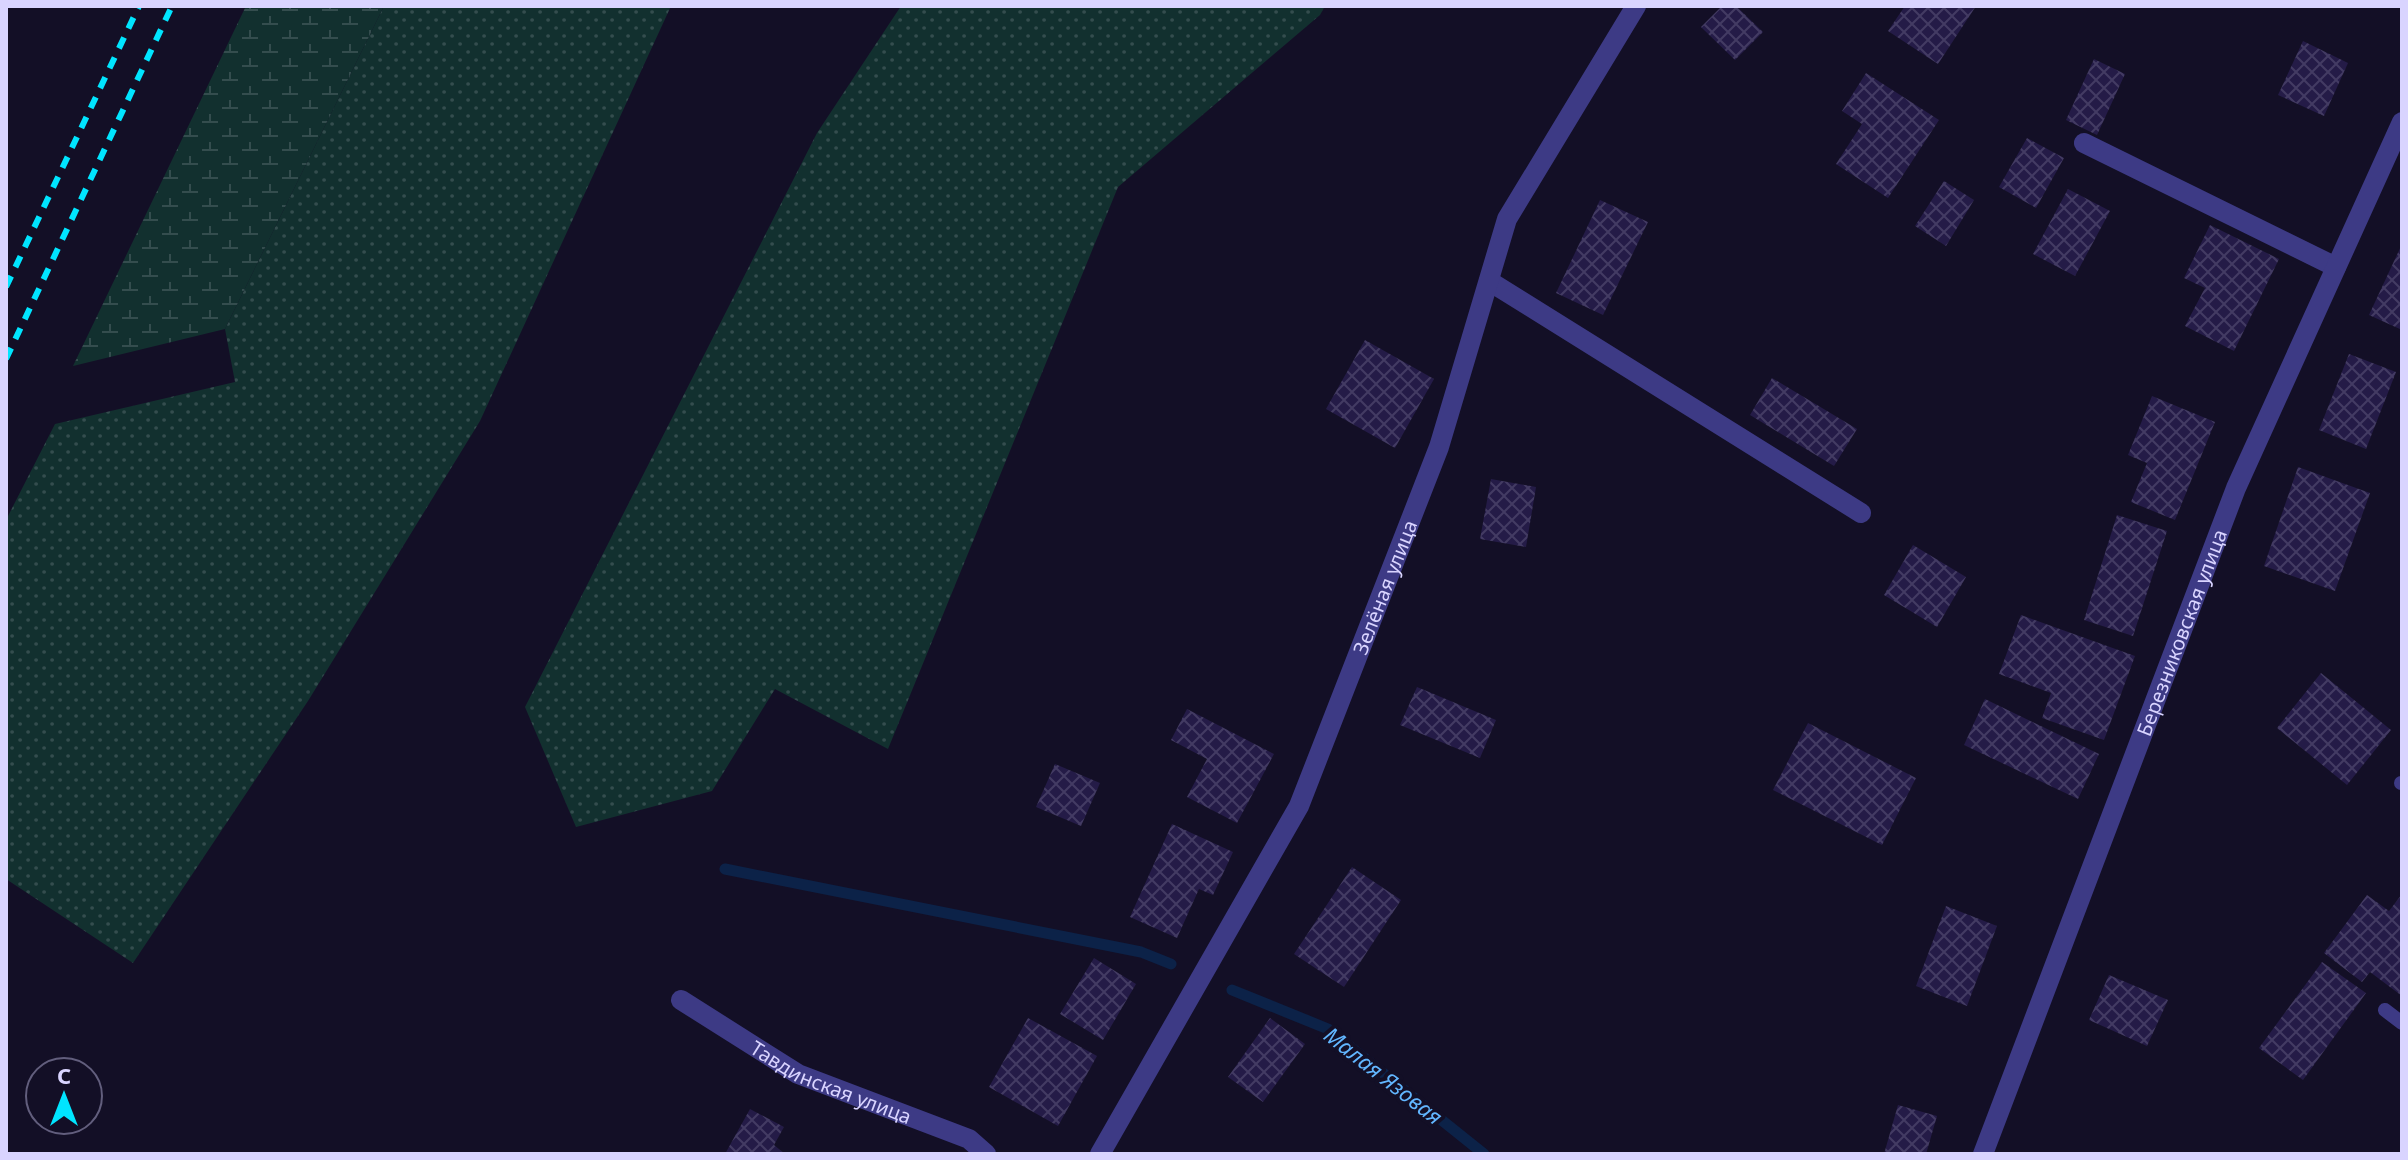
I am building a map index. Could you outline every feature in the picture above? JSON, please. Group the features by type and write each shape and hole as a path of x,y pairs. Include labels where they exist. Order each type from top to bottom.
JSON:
{"street":[{"name":"Зелёная улица","path":"1100,1154 1299,806 1439,447 1507,219 1636,6"},
{"name":"Березниковская улица","path":"1983,1154 2236,488 2402,122"},
{"path":"2084,143 2336,267"},
{"path":"1489,281 1861,513"},
{"name":"Тавдинская улица","path":"681,1000 798,1074 969,1139 986,1154"}],"lane":[{"path":"2385,1010 2402,1023"}],"green space":[{"path":"246,6 384,6 225,329 73,366"},
{"path":"384,6 671,6 480,421 308,701 133,963 6,879 6,520 55,424 235,382 225,329"},
{"path":"901,6 1325,6 1320,15 1118,187 888,749 775,689 712,791 576,827 525,707 817,133"}],"building":[{"path":"1722,6 1736,6 1763,32 1735,60 1701,27"},
{"path":"1905,6 1976,6 1938,64 1888,31"},
{"path":"2303,41 2348,63 2324,116 2278,95"},
{"path":"2094,59 2125,74 2097,135 2066,120"},
{"path":"1866,73 1939,120 1888,198 1836,164 1862,124 1842,111"},
{"path":"2027,138 2064,158 2036,208 1999,187"},
{"path":"1944,181 1974,200 1946,246 1915,226"},
{"path":"2068,189 2110,211 2075,276 2033,254"},
{"path":"1600,200 1648,222 1603,315 1556,293"},
{"path":"2210,225 2279,259 2234,351 2185,326 2205,288 2184,278"},
{"path":"2402,244 2402,330 2369,315"},
{"path":"1365,340 1434,379 1395,448 1326,409"},
{"path":"2349,354 2396,372 2366,449 2319,430"},
{"path":"1772,378 1857,429 1834,466 1750,415"},
{"path":"2152,396 2215,422 2175,520 2131,502 2147,463 2128,455"},
{"path":"2298,467 2370,493 2335,591 2264,566"},
{"path":"1491,479 1536,487 1526,547 1480,539"},
{"path":"2117,515 2167,531 2133,636 2084,620"},
{"path":"1913,545 1966,577 1937,627 1884,595"},
{"path":"2021,615 2135,656 2104,740 2042,718 2051,693 1999,674"},
{"path":"2321,673 2391,730 2347,785 2277,728"},
{"path":"1417,687 1496,720 1480,758 1400,725"},
{"path":"1985,699 2099,754 2078,799 1964,745"},
{"path":"1187,709 1274,754 1237,823 1187,797 1207,759 1171,740"},
{"path":"1808,723 1916,778 1882,845 1773,790"},
{"path":"1055,764 1100,783 1081,826 1036,807"},
{"path":"1172,824 1233,852 1213,895 1199,889 1177,938 1130,917"},
{"path":"1352,867 1401,900 1344,987 1294,954"},
{"path":"2402,894 2402,996 2370,972 2362,982 2324,953 2367,895 2389,911"},
{"path":"1946,906 1997,926 1967,1006 1916,986"},
{"path":"1094,958 1136,984 1103,1040 1060,1014"},
{"path":"2322,962 2366,993 2303,1080 2259,1048"},
{"path":"2109,975 2168,1000 2147,1046 2089,1020"},
{"path":"1028,1018 1097,1056 1058,1126 989,1087"},
{"path":"1270,1018 1305,1044 1263,1102 1228,1077"},
{"path":"1898,1105 1937,1116 1926,1154 1884,1154"},
{"path":"750,1109 784,1127 774,1145 785,1154 725,1154"}],"waterway":[{"path":"725,869 1141,952 1171,964"},
{"name":"Малая Язовая","path":"1232,990 1328,1029 1484,1154"}],"railway":[{"path":"6,287 139,6"},
{"path":"6,359 172,6"}]}
